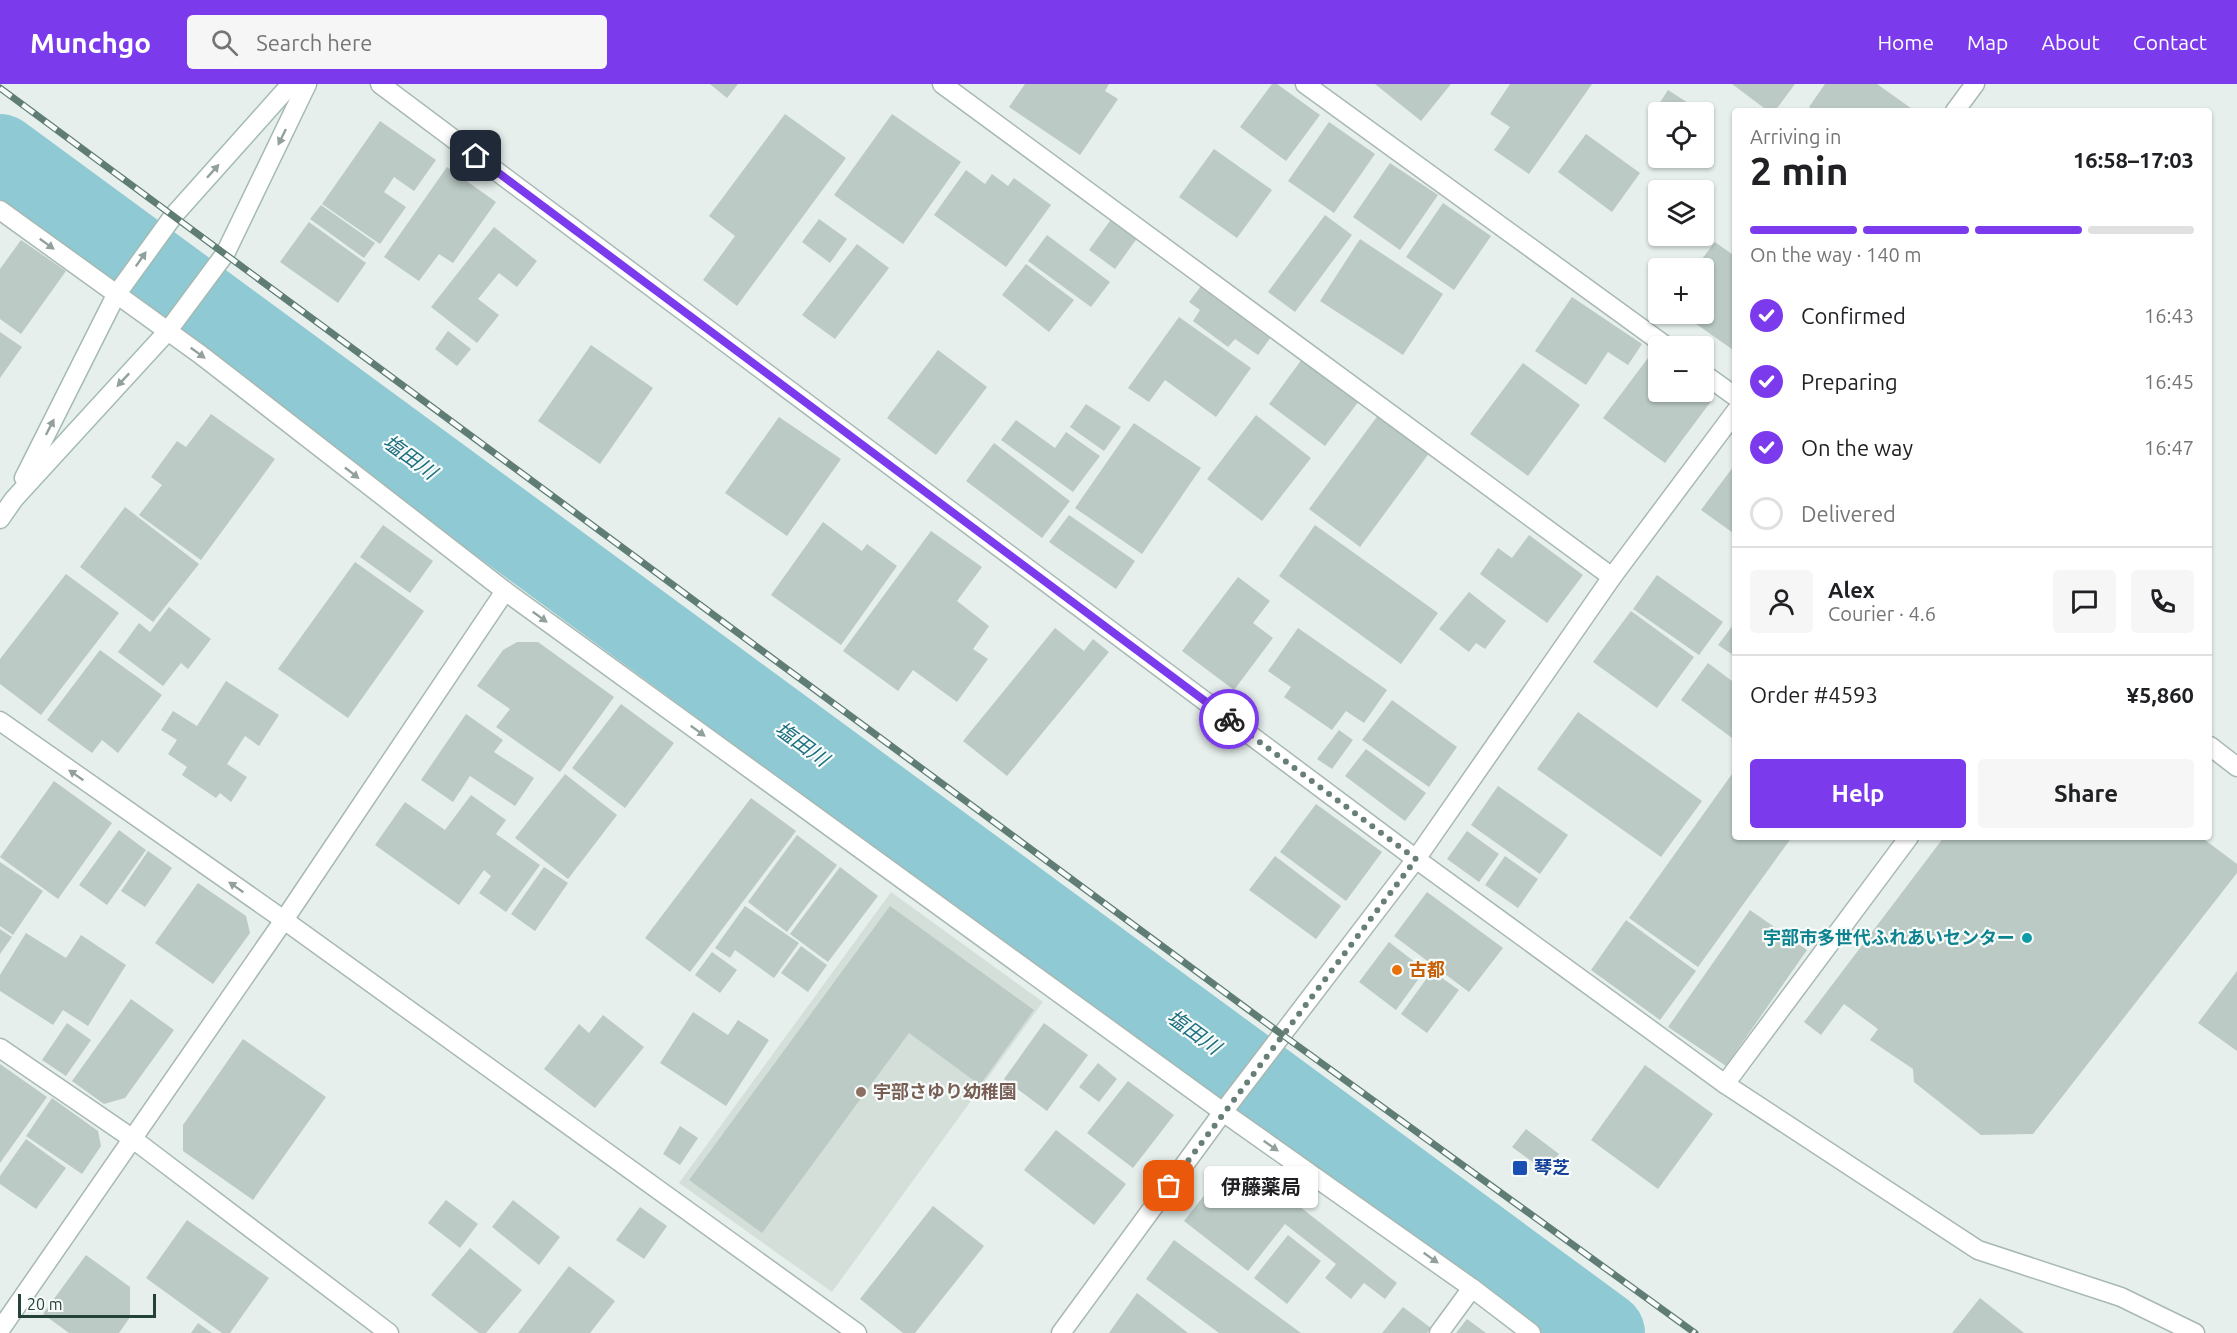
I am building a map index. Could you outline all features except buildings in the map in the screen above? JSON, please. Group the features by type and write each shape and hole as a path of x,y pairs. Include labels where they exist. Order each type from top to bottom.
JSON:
{"street":[{"path":"14,499 120,289 158,235 291,84"},
{"path":"0,519 14,499 172,326 225,254 307,84"},
{"path":"380,84 1416,859 1725,1084 1978,1250 2121,1298 2195,1333"},
{"path":"942,84 1612,577"},
{"path":"1305,84 1652,336"},
{"path":"1957,108 1975,84"},
{"path":"0,210 172,326 505,591 1227,1107 1531,1333"},
{"path":"1714,381 1732,394"},
{"path":"1061,1333 1227,1107 1416,859 1612,577 1732,416"},
{"path":"0,1330 284,920 505,591"},
{"path":"0,722 284,920 857,1333"},
{"path":"2212,748 2237,767"},
{"path":"1725,1084 1907,840"},
{"path":"0,1048 133,1139 389,1333"},
{"path":"1439,1333 1472,1287"}],"shaded area":[{"name":"宇部さゆり幼稚園","path":"891,892 1043,1002 832,1292 679,1183"}],"waterway":[{"name":"塩田川","path":"0,155 1604,1333"}],"railway":[{"path":"0,88 1284,1036 1695,1333"}],"way so far":[{"path":"1169,1186 1416,859 1229,719"}],"place":[{"name":"宇部市多世代ふれあいセンター","path":"2027,938"},
{"name":"古都","path":"1397,970"},
{"name":"宇部さゆり幼稚園","path":"861,1092"},
{"name":"琴芝","path":"1520,1168"},
{"name":"伊藤薬局","path":"1169,1186"}],"route":[{"path":"476,156 1229,719"}]}
